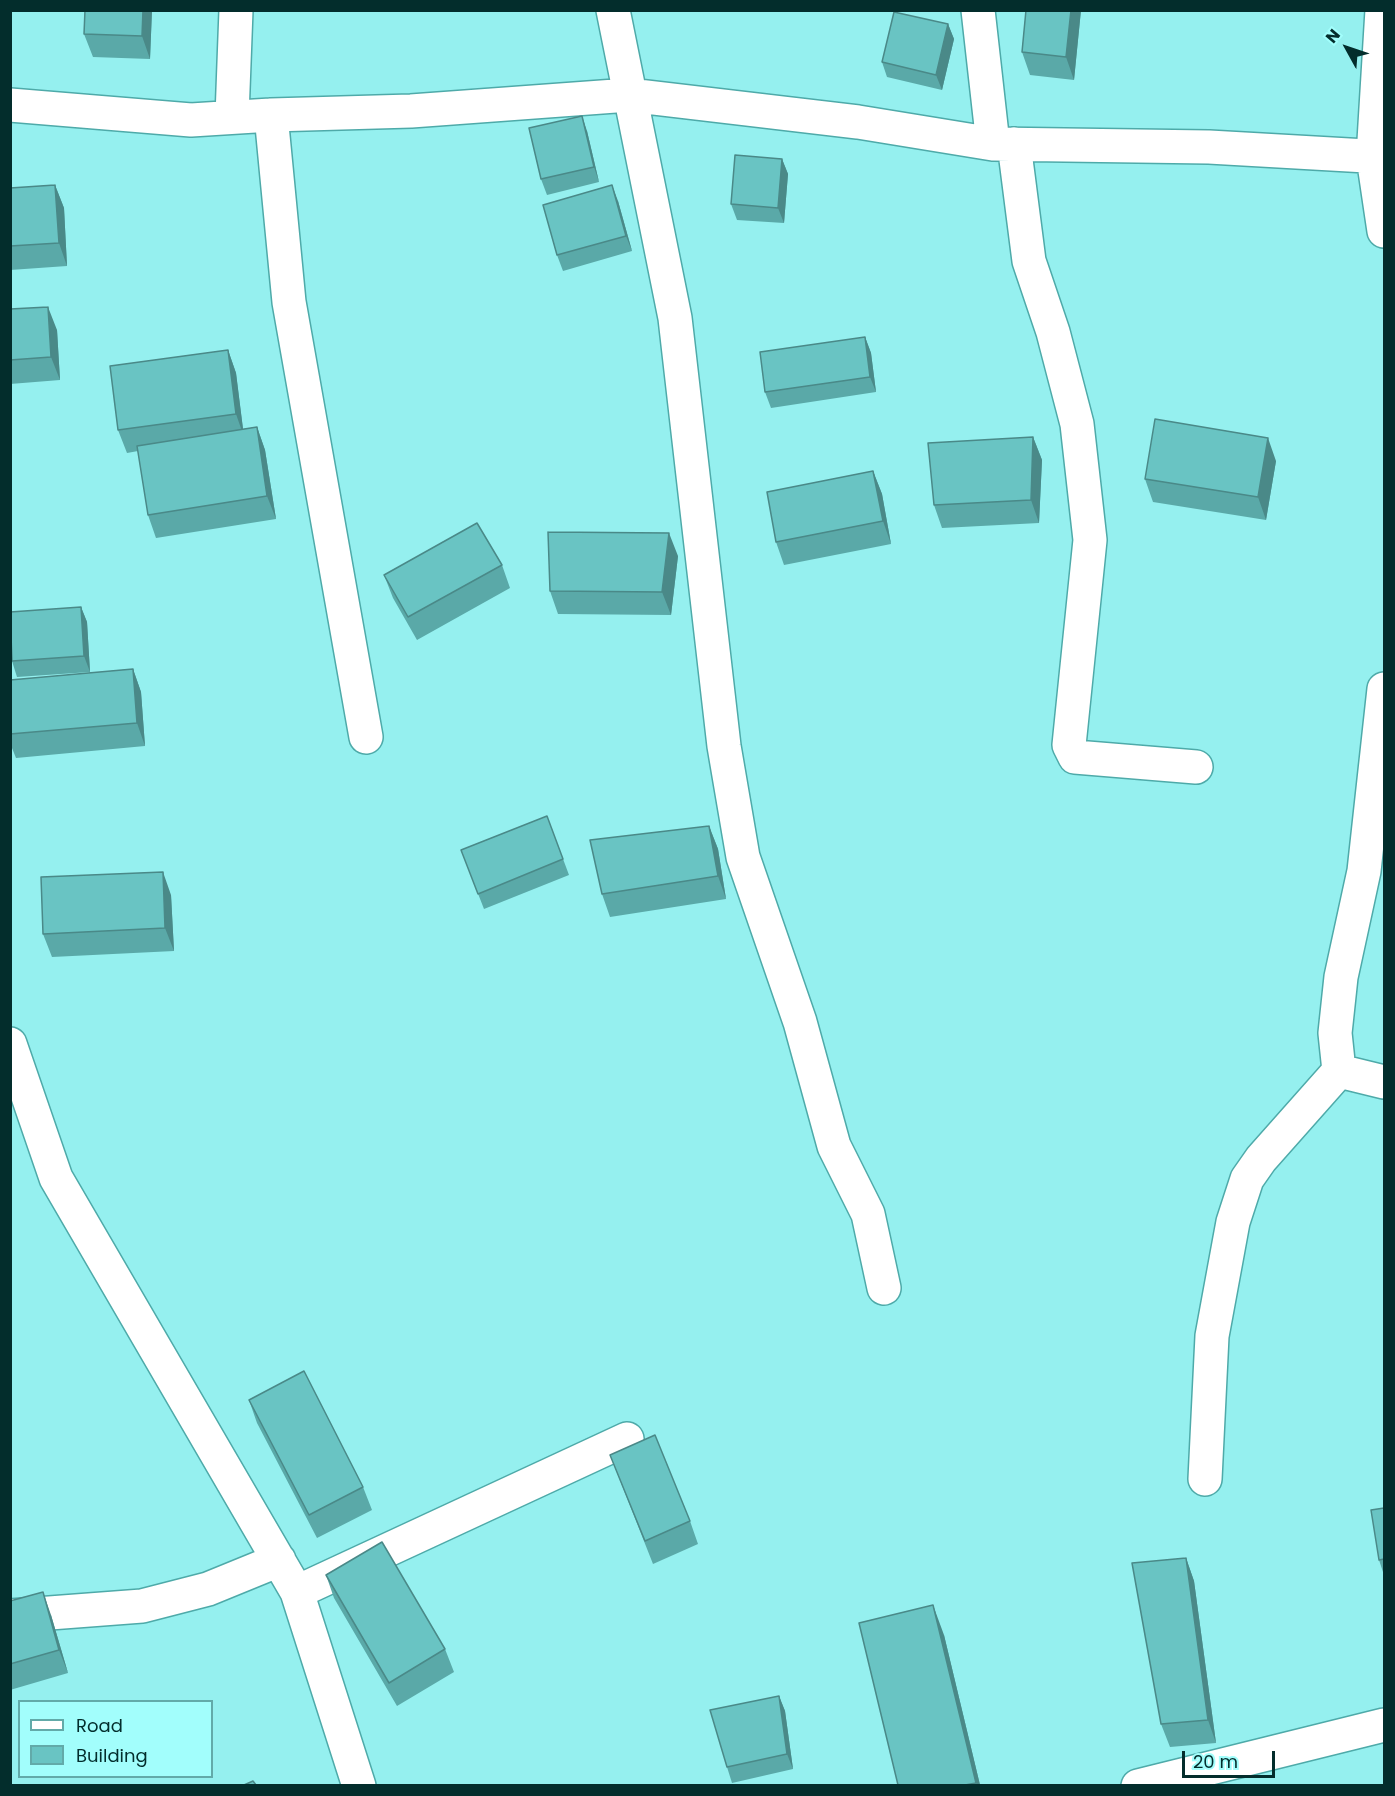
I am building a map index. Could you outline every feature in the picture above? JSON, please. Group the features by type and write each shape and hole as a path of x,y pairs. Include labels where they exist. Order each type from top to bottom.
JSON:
{"street":[{"path":"232,116 236,10"},
{"path":"613,10 675,318 724,746 742,857 800,1022 834,1146 868,1214 884,1288"},
{"path":"978,10 1003,144 1029,261 1053,332 1077,424 1090,540 1069,745 1075,757 1196,767"},
{"path":"1382,10 1379,157 1384,231"},
{"path":"10,105 191,120 232,116 411,111 629,95 858,122 1003,144 1209,147 1379,157"},
{"path":"271,115 289,302 366,737"},
{"path":"1205,1479 1212,1336 1233,1222 1247,1179 1261,1159 1339,1071 1335,1033 1341,977 1364,871 1384,689"},
{"path":"10,1044 56,1178 297,1592 359,1785"},
{"path":"1339,1071 1384,1082"},
{"path":"297,1592 627,1439"},
{"path":"10,1616 142,1606 208,1589 279,1560"},
{"path":"1138,1785 1384,1725"}],"building":[{"path":"85,10 143,10 142,36 84,34"},
{"path":"1026,10 1071,10 1066,57 1022,52"},
{"path":"894,12 948,24 936,75 882,62"},
{"path":"582,116 594,167 541,179 529,128"},
{"path":"735,155 782,159 778,208 731,204"},
{"path":"55,185 59,243 10,246 10,188"},
{"path":"612,185 626,236 557,255 543,205"},
{"path":"48,307 51,357 10,360 10,309"},
{"path":"865,337 870,377 765,392 760,352"},
{"path":"228,350 236,414 118,430 110,366"},
{"path":"1155,419 1268,438 1258,497 1145,479"},
{"path":"257,427 267,496 148,515 137,446"},
{"path":"1033,437 1031,500 934,505 928,443"},
{"path":"873,471 883,521 776,542 767,492"},
{"path":"477,523 502,565 408,617 384,575"},
{"path":"548,532 669,533 662,592 550,591"},
{"path":"81,607 84,656 12,661 10,612"},
{"path":"133,669 137,723 10,734 10,680"},
{"path":"547,816 563,859 478,894 461,850"},
{"path":"709,826 718,876 602,894 590,840"},
{"path":"163,872 165,928 43,934 41,877"},
{"path":"304,1371 363,1487 309,1515 249,1400"},
{"path":"655,1435 690,1521 645,1541 610,1455"},
{"path":"1384,1508 1384,1559 1379,1560 1371,1510"},
{"path":"382,1542 445,1649 389,1683 326,1575"},
{"path":"1186,1558 1208,1720 1161,1724 1132,1563"},
{"path":"43,1592 59,1650 10,1664 10,1601"},
{"path":"933,1605 976,1783 898,1785 859,1623"},
{"path":"779,1696 787,1754 727,1767 710,1710"},
{"path":"253,1781 256,1785 244,1785"}]}
